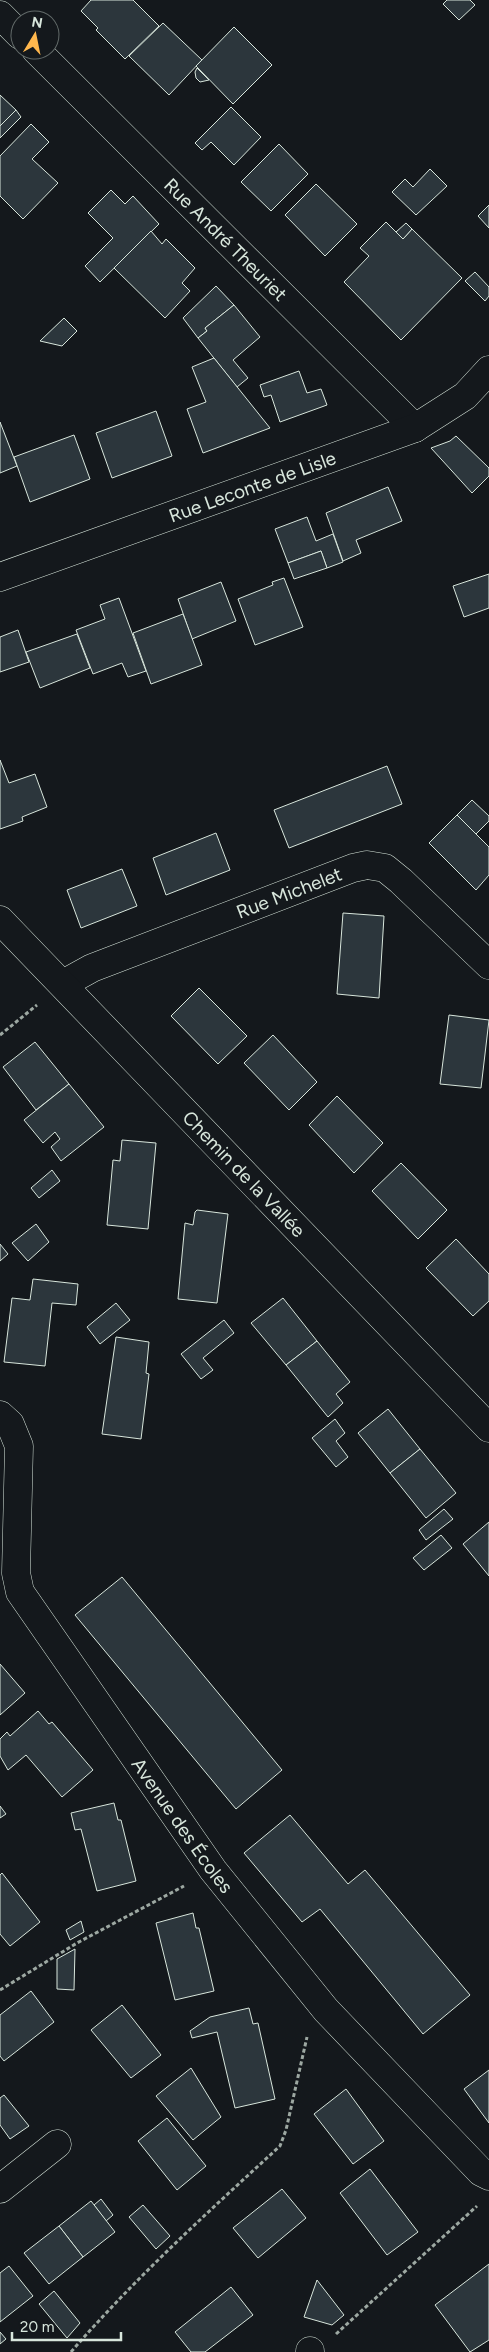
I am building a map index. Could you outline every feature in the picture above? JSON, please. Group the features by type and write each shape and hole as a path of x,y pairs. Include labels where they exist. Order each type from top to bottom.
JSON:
{"street":[{"path":"0,15 10,24"},
{"name":"Rue André Theuriet","path":"46,60 415,428"},
{"name":"Rue Leconte de Lisle","path":"0,577 415,428 465,396 489,370"},
{"name":"Rue Michelet","path":"63,984 92,968 354,868 367,865 385,868 401,881 489,965"},
{"name":"Chemin de la Vallée","path":"0,920 489,1428"},
{"name":"Avenue des Écoles","path":"0,1415 10,1424 19,1446 16,1573 20,1592 213,1870 326,2010 481,2172 489,2176"},
{"path":"0,2189 57,2144"}],"path":[{"path":"0,1035 63,984"},
{"path":"0,1990 77,1944 213,1870"},
{"path":"71,2352 180,2238 280,2146 286,2130 308,2032 326,2010"},
{"path":"310,2352 337,2334 479,2204"}],"building":[{"path":"91,0 133,0 159,26 125,59 96,30 98,28 81,11"},
{"path":"447,0 470,0 475,5 459,20 443,4"},
{"path":"163,23 202,60 169,95 129,56"},
{"path":"234,27 272,65 233,104 196,66"},
{"path":"197,68 209,80 200,82 196,78 195,72"},
{"path":"0,95 16,110 0,126"},
{"path":"231,107 261,137 234,165 211,142 202,150 195,143"},
{"path":"16,110 21,117 0,138 0,126"},
{"path":"31,124 49,142 32,159 58,183 23,219 0,196 0,156"},
{"path":"279,144 308,174 271,211 241,182"},
{"path":"430,169 447,186 416,215 392,192 405,179 413,187"},
{"path":"316,184 357,224 325,256 285,215"},
{"path":"111,190 125,204 133,196 159,224 100,282 85,266 113,238 88,213"},
{"path":"489,205 489,228 478,216"},
{"path":"386,222 403,239 412,229 462,278 401,340 344,282 369,256 360,248"},
{"path":"406,223 412,229 403,239 396,232"},
{"path":"151,231 162,244 166,239 195,268 182,283 190,291 165,318 114,268"},
{"path":"475,272 489,287 489,296 485,301 465,281"},
{"path":"216,286 234,305 205,328 207,331 198,338 183,318"},
{"path":"234,305 260,337 233,360 248,378 237,387 198,338 207,331 205,328"},
{"path":"64,318 77,331 62,346 40,341"},
{"path":"214,358 270,428 203,453 187,409 206,402 192,367"},
{"path":"299,371 307,393 321,389 327,405 280,422 271,395 264,397 260,385"},
{"path":"156,411 172,456 112,478 96,433"},
{"path":"0,422 17,466 0,473"},
{"path":"74,435 90,479 30,502 14,457"},
{"path":"456,436 489,468 489,476 472,493 431,448 450,441"},
{"path":"388,487 402,521 356,540 361,553 343,561 326,513"},
{"path":"307,517 316,541 333,534 343,562 327,568 321,551 288,563 275,529"},
{"path":"321,551 327,568 294,579 288,563"},
{"path":"489,574 489,608 464,617 453,586"},
{"path":"284,578 303,627 255,645 238,599 273,585 272,582"},
{"path":"221,582 236,621 192,639 178,599"},
{"path":"119,598 146,671 128,677 122,663 93,674 76,630 105,619 100,605"},
{"path":"183,614 202,665 151,684 133,633"},
{"path":"18,630 29,662 0,672 0,637"},
{"path":"77,634 90,668 40,688 26,652"},
{"path":"0,760 9,783 35,774 47,807 22,817 23,821 0,829"},
{"path":"387,766 402,804 289,848 274,810"},
{"path":"472,800 489,816 489,821 476,834 457,815"},
{"path":"457,815 489,847 489,875 476,890 429,843"},
{"path":"216,833 230,870 166,895 153,858"},
{"path":"122,869 137,906 81,928 67,890"},
{"path":"343,913 384,916 379,998 337,994"},
{"path":"199,988 247,1036 218,1064 171,1016"},
{"path":"449,1015 489,1020 481,1088 440,1084"},
{"path":"273,1035 317,1082 289,1110 244,1063"},
{"path":"35,1042 69,1084 36,1110 3,1067"},
{"path":"69,1084 104,1127 61,1161 51,1147 60,1139 55,1132 43,1143 24,1120"},
{"path":"337,1096 383,1143 354,1173 309,1125"},
{"path":"122,1140 156,1143 148,1229 107,1225 113,1160 120,1161"},
{"path":"401,1163 447,1210 418,1239 372,1191"},
{"path":"52,1170 60,1181 39,1198 31,1188"},
{"path":"197,1210 228,1214 217,1303 178,1299 185,1223 193,1225"},
{"path":"36,1224 49,1242 28,1261 12,1243"},
{"path":"456,1239 489,1274 489,1301 473,1316 426,1268"},
{"path":"0,1244 8,1254 0,1261"},
{"path":"33,1279 78,1284 76,1305 52,1303 45,1366 4,1362 12,1298 30,1300"},
{"path":"283,1298 317,1341 286,1365 251,1323"},
{"path":"116,1303 130,1320 100,1344 87,1327"},
{"path":"224,1320 234,1333 203,1358 213,1370 201,1379 181,1354"},
{"path":"116,1337 149,1342 146,1373 149,1374 141,1439 102,1434"},
{"path":"317,1341 350,1382 336,1394 343,1403 328,1417 286,1365"},
{"path":"388,1409 420,1449 390,1473 358,1433"},
{"path":"335,1419 345,1433 336,1441 348,1457 336,1467 312,1438"},
{"path":"420,1449 456,1493 426,1518 390,1473"},
{"path":"444,1509 453,1519 426,1540 419,1530"},
{"path":"489,1522 489,1576 463,1544"},
{"path":"441,1535 452,1548 424,1570 413,1558"},
{"path":"122,1577 282,1770 236,1809 75,1615"},
{"path":"0,1664 25,1693 0,1715"},
{"path":"38,1711 49,1724 52,1722 93,1770 62,1797 26,1755 8,1770 0,1756 0,1739 7,1732 10,1736"},
{"path":"114,1803 118,1820 121,1820 136,1881 97,1891 81,1829 75,1830 71,1813"},
{"path":"0,1806 6,1814 0,1818"},
{"path":"290,1815 348,1884 365,1870 470,1995 423,2034 320,1909 302,1922 244,1853"},
{"path":"2,1873 40,1922 10,1946 0,1934 0,1875"},
{"path":"193,1913 196,1928 199,1928 214,1991 175,2000 156,1923"},
{"path":"81,1921 84,1932 70,1940 66,1930"},
{"path":"75,1949 74,1990 57,1989 57,1959"},
{"path":"31,1991 54,2022 4,2061 0,2056 0,2015"},
{"path":"122,2005 161,2055 131,2078 91,2030"},
{"path":"249,2008 253,2024 258,2023 275,2099 235,2108 217,2032 192,2038 190,2031 210,2017"},
{"path":"191,2068 221,2117 193,2140 156,2096"},
{"path":"489,2070 489,2123 464,2089"},
{"path":"346,2089 384,2141 353,2164 314,2114"},
{"path":"4,2095 29,2126 10,2139 0,2125 0,2098"},
{"path":"167,2118 206,2166 177,2190 138,2141"},
{"path":"370,2169 418,2232 387,2255 340,2193"},
{"path":"282,2189 306,2218 258,2258 233,2228"},
{"path":"101,2199 113,2215 106,2221 94,2205"},
{"path":"91,2201 115,2232 83,2257 59,2226"},
{"path":"143,2205 170,2236 156,2249 129,2217"},
{"path":"59,2226 83,2257 49,2284 24,2253"},
{"path":"489,2264 489,2340 470,2352 435,2305"},
{"path":"9,2266 33,2296 0,2322 0,2273"},
{"path":"317,2280 344,2315 332,2325 304,2317"},
{"path":"231,2287 253,2315 205,2352 191,2352 175,2332"},
{"path":"54,2291 80,2323 67,2338 39,2304"},
{"path":"0,2332 6,2339 0,2344"}]}
